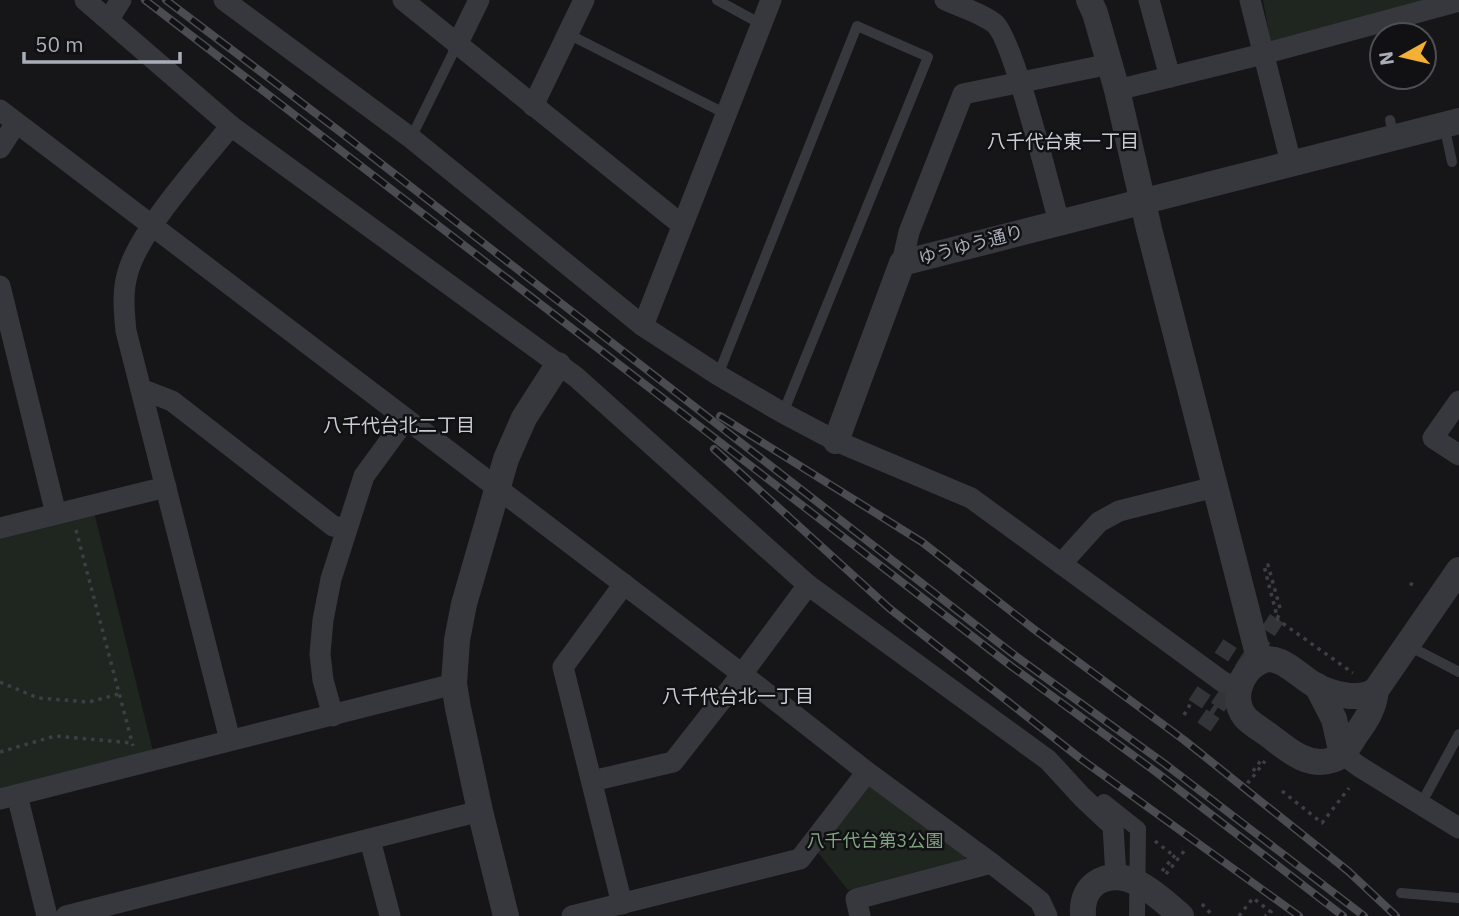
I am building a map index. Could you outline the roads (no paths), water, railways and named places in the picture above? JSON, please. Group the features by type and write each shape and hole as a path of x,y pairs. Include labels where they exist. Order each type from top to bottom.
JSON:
{"street":[{"path":"85,0 231,126 576,377 595,401 808,585 1048,760 1113,826 1116,877"},
{"path":"109,19 121,0"},
{"path":"224,0 505,209 643,326 782,413 836,441 971,498 1060,564 1104,603 1160,643 1223,682 1238,688"},
{"path":"403,0 682,225"},
{"path":"457,45 479,0"},
{"path":"533,106 584,0"},
{"path":"643,326 771,0"},
{"path":"945,0 995,23 1005,36 1059,222"},
{"path":"1089,0 1096,13 1117,90 1260,662"},
{"path":"1149,0 1170,77"},
{"path":"1250,0 1291,163"},
{"path":"1117,90 1362,32 1459,1"},
{"path":"902,262 909,232 963,94 1110,64"},
{"path":"0,148 8,117 497,489 558,529 638,595 867,772 1040,901 1047,916"},
{"name":"ゆうゆう通り","path":"836,441 902,262 1291,163 1392,129 1455,125"},
{"path":"230,740 141,389 123,301 128,268 153,225 231,126"},
{"path":"0,286 56,514"},
{"path":"506,916 480,811 454,684 457,640 464,604 506,459 524,418 558,365"},
{"path":"141,389 172,401 333,526 346,529"},
{"path":"1459,401 1433,438 1459,456"},
{"path":"332,716 320,654 323,620 346,529 364,476 405,420"},
{"path":"0,528 166,487"},
{"path":"1060,564 1099,522 1119,511 1215,487"},
{"path":"1376,690 1371,714 1342,754 1332,761 1316,762 1295,755 1246,718 1240,709 1238,688 1245,676 1260,662 1276,659 1317,686 1356,696 1370,694 1376,690 1459,570"},
{"path":"592,781 673,762 808,585"},
{"path":"622,904 562,667 638,595"},
{"path":"47,916 8,797 454,684"},
{"path":"1317,686 1334,719 1342,754 1459,828"},
{"path":"572,916 800,859 867,772"},
{"path":"1104,802 1138,829 1136,916"},
{"path":"66,916 480,811"},
{"path":"370,840 390,916"},
{"path":"860,916 856,899 991,863"},
{"path":"1083,916 1082,906 1091,887 1100,880 1116,877 1143,886 1181,916"}],"lane":[{"path":"717,0 761,24"},
{"path":"718,375 804,168 857,26 928,57 782,413"},
{"path":"568,34 726,114"},
{"path":"411,138 442,69 457,45"},
{"path":"1452,162 1455,125"},
{"path":"1408,645 1459,673"},
{"path":"1421,804 1459,734"},
{"path":"1401,893 1459,898"},
{"path":"1439,897 1459,909"}],"tunnel":[{"path":"1255,652 1277,618"},
{"path":"1219,646 1247,664"},
{"path":"1204,727 1236,680"},
{"path":"1193,693 1217,709"}],"railway":[{"path":"145,0 1011,666 1156,772 1343,916"},
{"path":"166,0 1017,657 1165,764 1364,916"},
{"path":"720,416 922,542 1184,740 1348,871 1396,916"},
{"path":"714,449 889,608 1081,759 1299,916"}],"district":[{"name":"八千代台東一丁目","path":"1063,141"},
{"name":"八千代台北二丁目","path":"399,425"},
{"name":"八千代台北一丁目","path":"738,696"}],"park label":[{"name":"八千代台第3公園","path":"875,841"}]}
